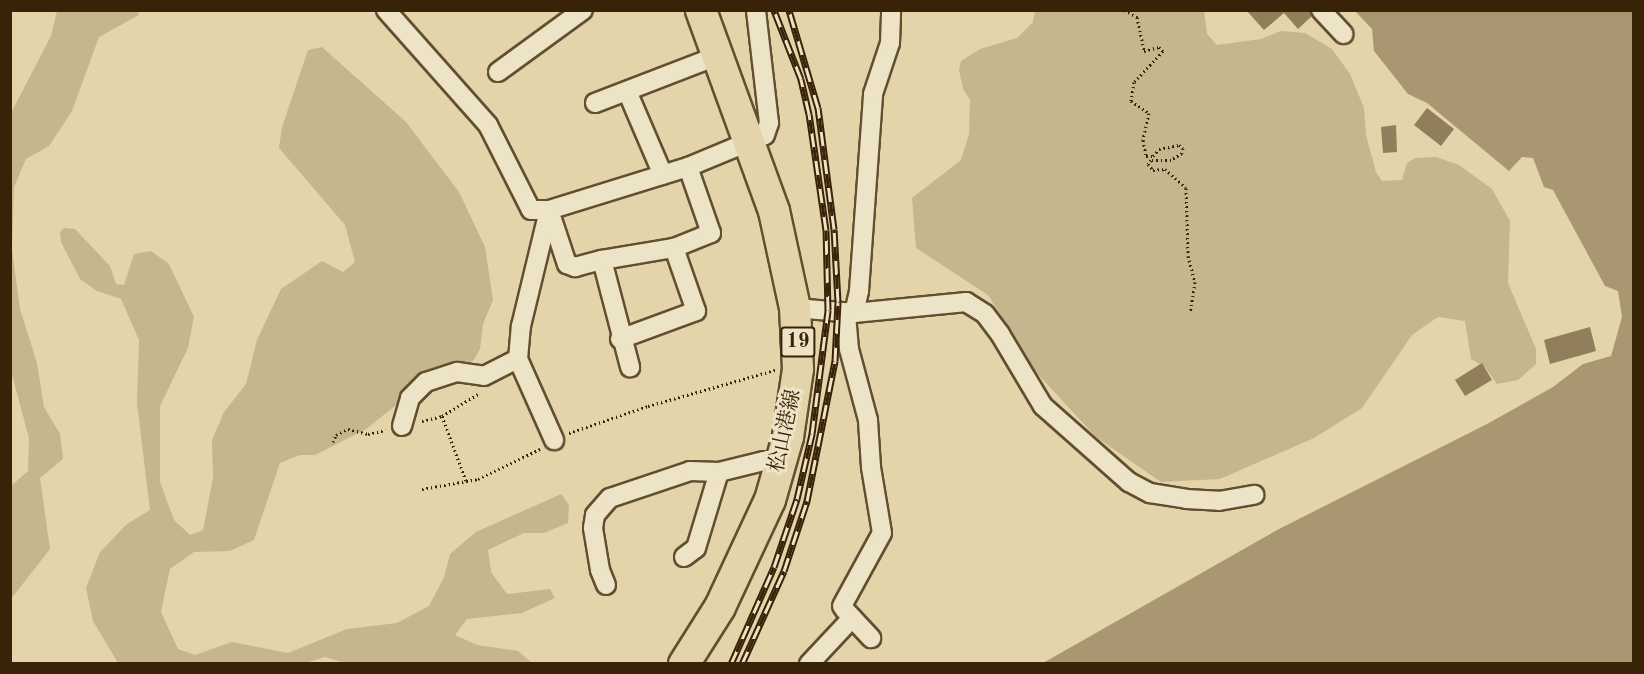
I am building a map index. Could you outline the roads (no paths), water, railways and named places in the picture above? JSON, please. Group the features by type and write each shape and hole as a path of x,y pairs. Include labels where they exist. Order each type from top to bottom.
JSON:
{"main road":[{"name":"松山港線","path":"684,663 745,559 780,466 798,369 795,308 774,211 717,56 708,13"}],"street":[{"path":"386,10 488,125 531,210 549,210 688,167 765,135 770,123 756,10"},
{"path":"498,72 583,10"},
{"path":"809,663 882,533 871,467 868,420 849,350 850,312 860,282 873,94 890,43 891,10"},
{"path":"1321,10 1343,34"},
{"path":"595,103 717,56"},
{"path":"627,91 663,175"},
{"path":"549,210 567,264 575,267 674,248 711,233 688,167"},
{"path":"549,210 521,326 518,359 554,440"},
{"path":"620,339 696,310 674,248"},
{"path":"602,260 620,339 630,366"},
{"path":"795,308 850,312 966,302 985,314 1000,334 1043,406 1129,482 1150,493 1185,499 1219,501 1254,495"},
{"path":"402,426 410,398 426,382 457,372 484,376 518,359"},
{"path":"606,585 600,570 593,528 595,514 610,498 690,471 719,472 764,461 780,466"},
{"path":"684,557 696,548 719,472"},
{"path":"842,607 871,638"}],"railway":[{"path":"731,664 774,567 797,499 812,434 828,310 826,230 809,114 801,79 774,10"},
{"path":"742,664 784,571 807,501 835,361 838,302 834,229 818,108 789,10"}]}
